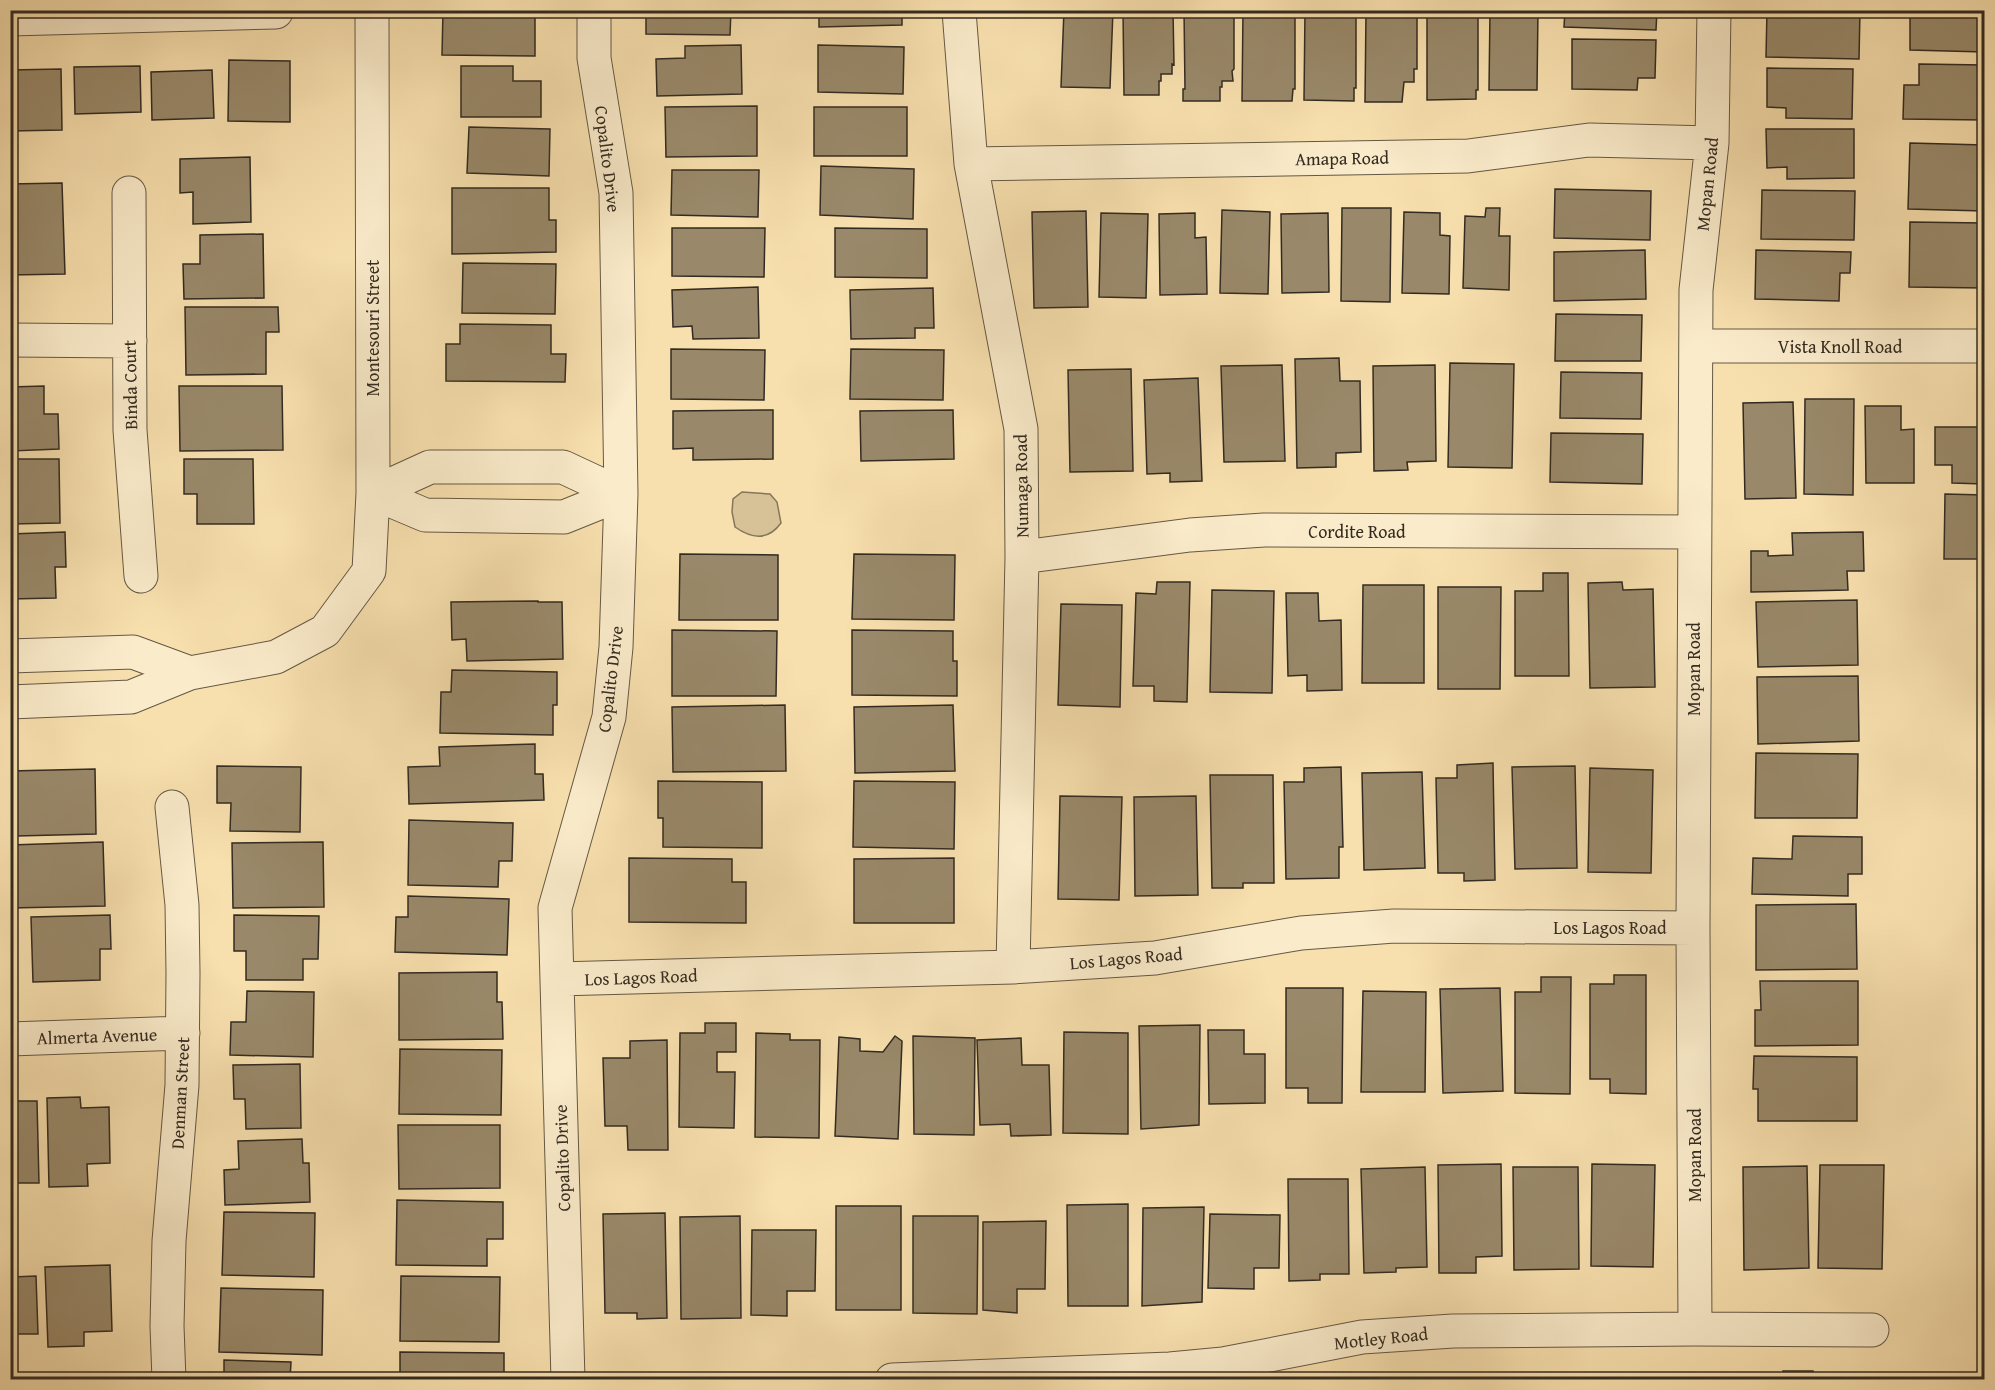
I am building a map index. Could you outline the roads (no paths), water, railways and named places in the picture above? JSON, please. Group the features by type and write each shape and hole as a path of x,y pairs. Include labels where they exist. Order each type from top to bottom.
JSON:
{"street":[{"name":"Montesouri Street","path":"190,674 276,657 325,631 369,571 373,493 372,10"},
{"name":"Copalito Drive","path":"568,1380 555,908 609,717 616,648 621,494 616,193 594,58 594,10"},
{"name":"Mopan Road","path":"1695,1329 1693,928 1696,290 1712,142 1714,10"},
{"name":"Numaga Road","path":"959,11 971,164 1021,429 1022,557 1013,967"},
{"path":"10,19 176,12 276,12"},
{"name":"Amapa Road","path":"971,164 1468,156 1589,140 1712,142"},
{"name":"Binda Court","path":"129,193 130,430 141,576"},
{"path":"10,340 130,341"},
{"name":"Vista Knoll Road","path":"1696,346 1984,346"},
{"path":"373,493 430,467 563,467 621,494"},
{"path":"373,493 425,515 564,517 621,494"},
{"name":"Cordite Road","path":"1022,557 1190,535 1264,530 1694,532"},
{"path":"10,656 133,652 190,674"},
{"path":"10,702 131,697 190,674"},
{"name":"Denman Street","path":"169,1380 166,1326 169,1241 182,1085 183,1032 182,905 172,807"},
{"name":"Los Lagos Road","path":"557,980 1013,967 1155,958 1301,933 1394,926 1693,928"},
{"name":"Almerta Avenue","path":"10,1039 183,1032"},
{"name":"Motley Road","path":"892,1380 1170,1370 1223,1364 1362,1337 1454,1331 1872,1330"}]}
